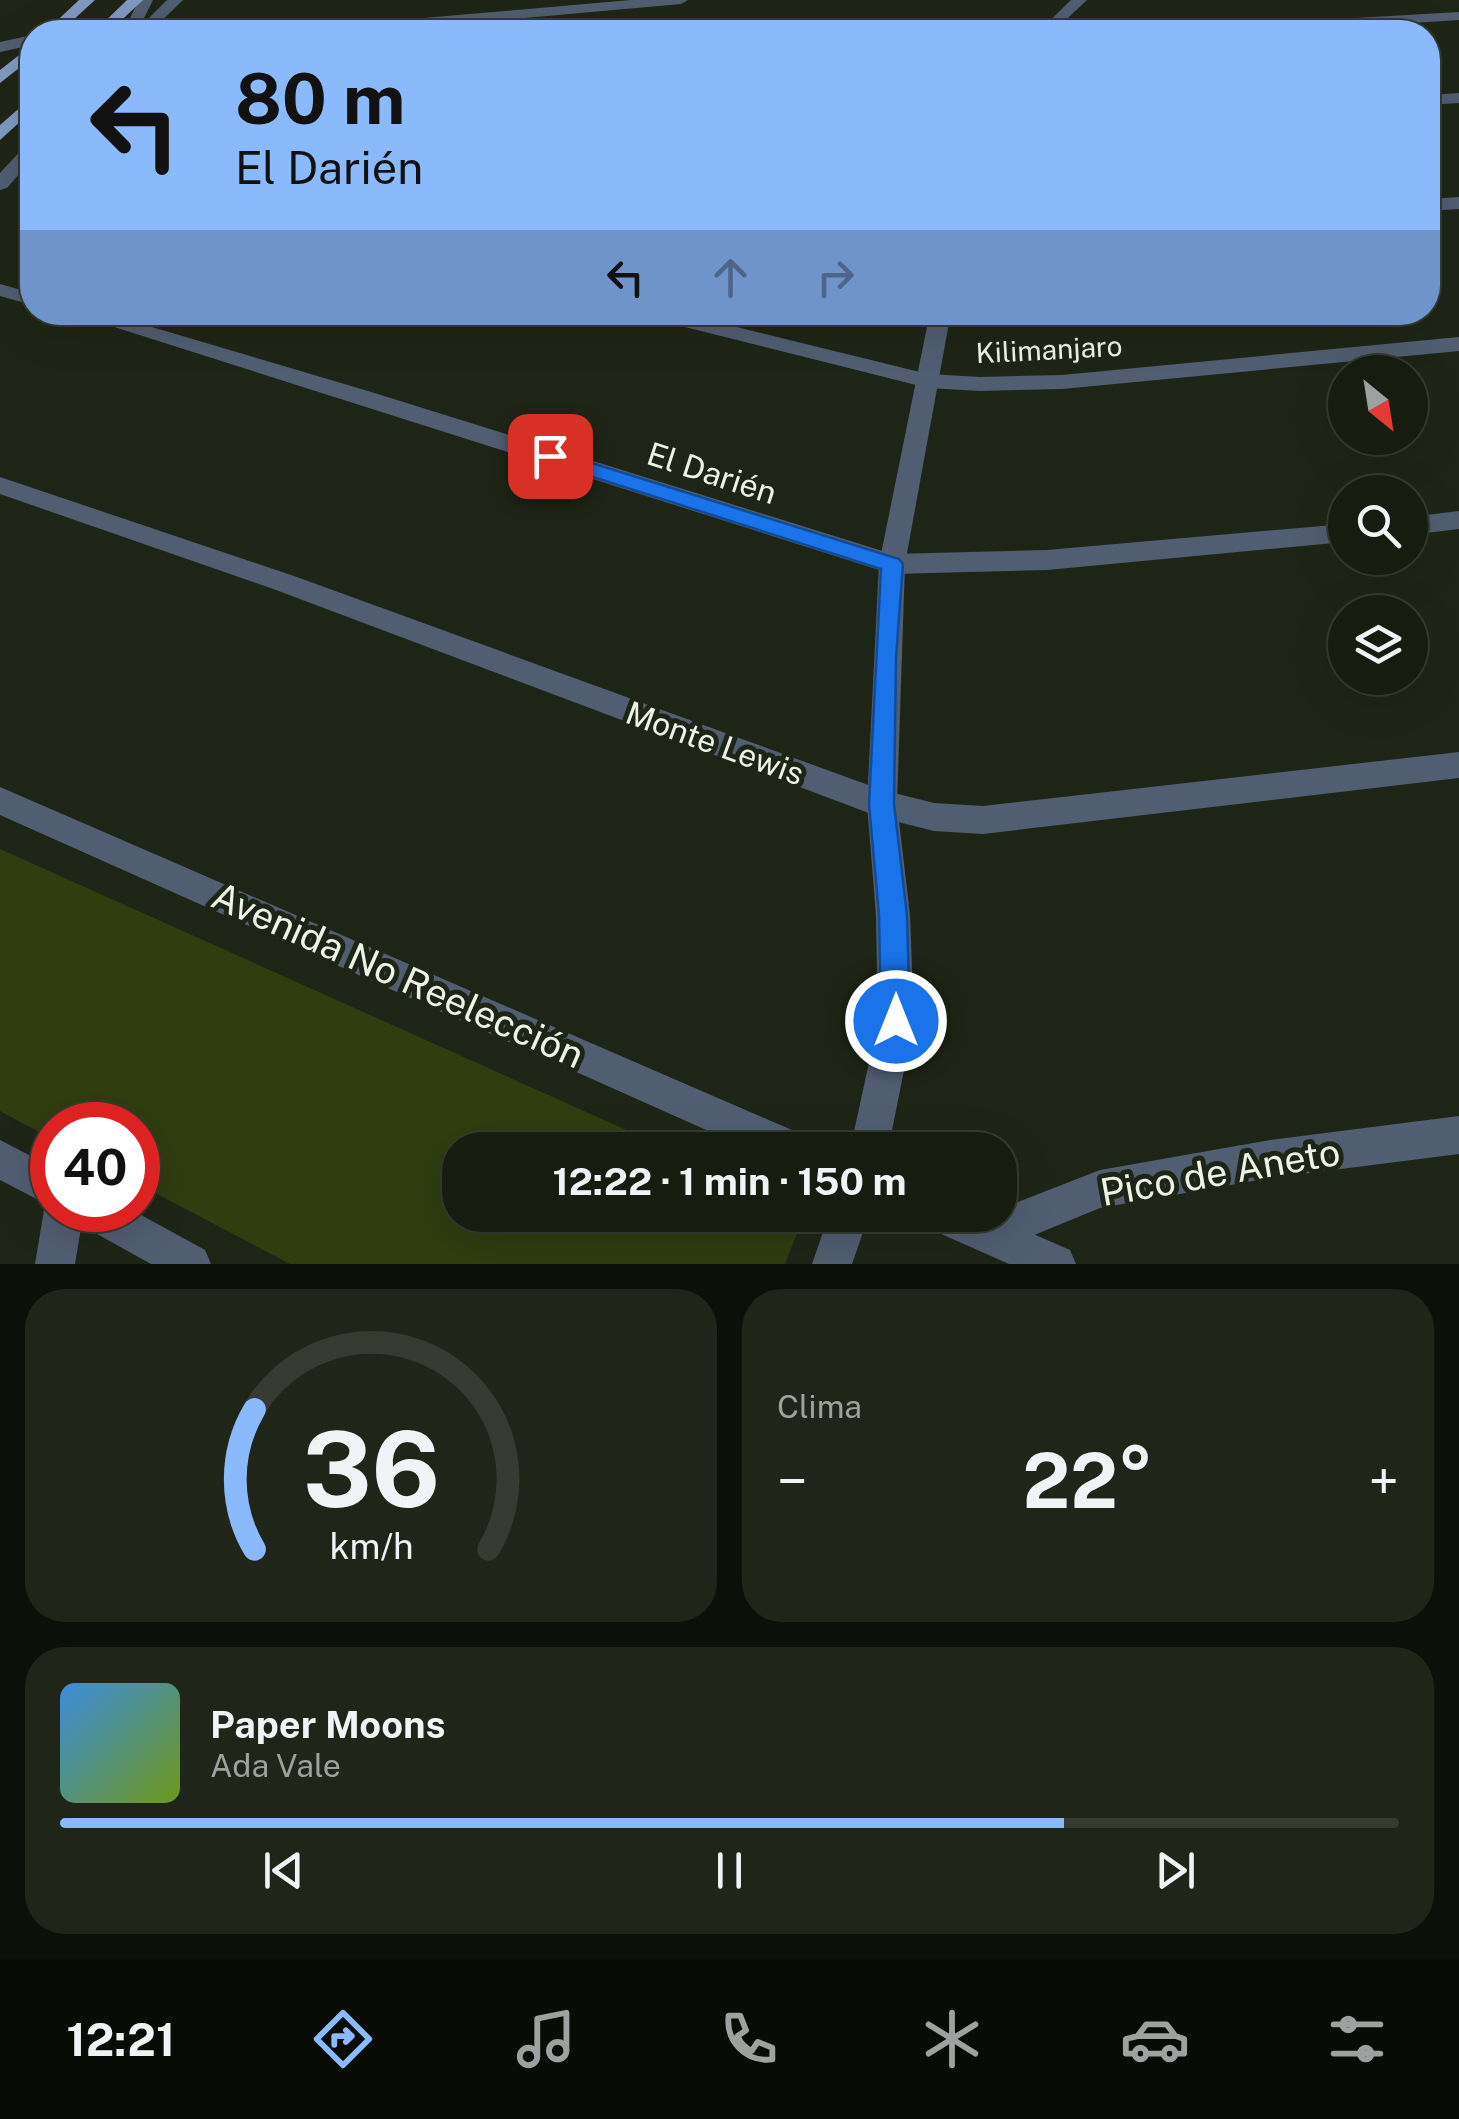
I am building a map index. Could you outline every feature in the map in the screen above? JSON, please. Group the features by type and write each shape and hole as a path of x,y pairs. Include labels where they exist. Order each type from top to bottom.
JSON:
{"main road":[{"path":"66,20 88,0"},
{"path":"114,20 136,0"},
{"path":"0,78 20,60"},
{"path":"0,134 20,114"}],"street":[{"path":"155,20 176,0"},
{"path":"455,20 681,0"},
{"path":"1058,20 1080,0"},
{"path":"1395,20 1459,16"},
{"path":"0,184 20,165"},
{"name":"El Darién","path":"121,325 892,564 1047,560 1328,535"},
{"name":"Kilimanjaro","path":"701,325 928,381 1062,382 1459,344"},
{"path":"873,1132 896,1021 893,915 882,804 885,658 892,564 939,325"},
{"name":"Monte Lewis","path":"0,485 285,583 882,804 934,817 982,820 1459,765"},
{"path":"1428,524 1459,520"},
{"name":"Avenida No Reelección","path":"0,801 754,1132"},
{"name":"Pico de Aneto","path":"988,1234 1100,1189 1270,1159 1459,1136"},
{"path":"0,1160 30,1176"},
{"path":"55,1264 60,1232"},
{"path":"133,1232 192,1264"},
{"path":"832,1264 843,1232"},
{"path":"983,1232 1056,1264"}],"green space":[{"path":"0,849 631,1132 442,1132 442,1232 797,1232 785,1264 290,1264 160,1196 160,1102 30,1102 30,1127 0,1111"}],"route":[{"path":"550,456 892,564 885,658 882,804 893,915 896,1021"}]}
